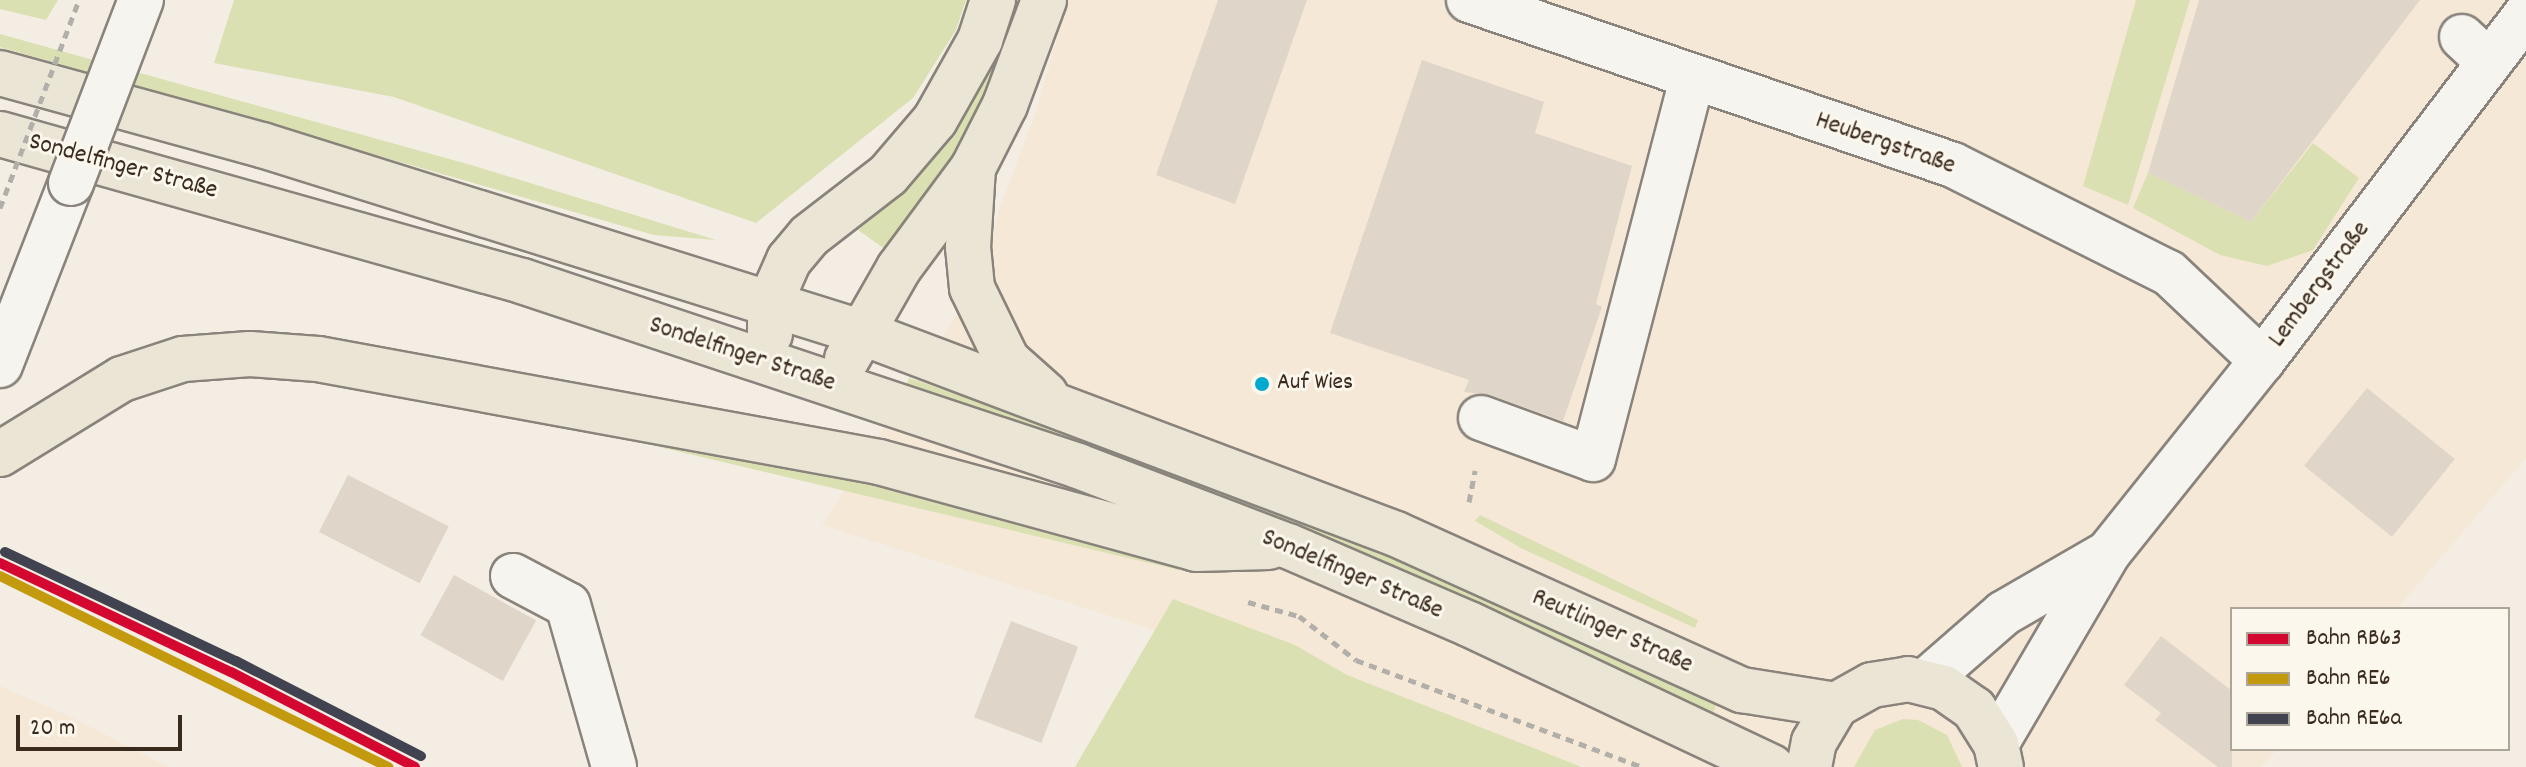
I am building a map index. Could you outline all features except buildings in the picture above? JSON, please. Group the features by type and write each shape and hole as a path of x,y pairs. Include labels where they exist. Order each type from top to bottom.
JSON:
{"main road":[{"path":"770,364 770,303 789,260 809,236 888,175 935,120 980,40 993,0"},
{"path":"831,385 906,257 973,168 1005,105 1044,0"},
{"name":"Sondelfinger Straße","path":"0,73 262,145 863,333 1396,534"},
{"name":"Sondelfinger Straße","path":"0,134 522,281 1078,466 1288,546 1469,624"},
{"path":"973,168 968,247 972,288 989,331 1007,360 1045,394 1083,416"},
{"path":"0,454 66,410 122,379 183,359 250,354 318,359 879,462 1196,549 1288,546"},
{"name":"Reutlinger Straße","path":"1396,534 1742,690 1836,705"},
{"name":"Reutlinger Straße","path":"1469,624 1772,767"},
{"path":"1809,767 1814,742 1836,705 1872,685 1926,681 1974,709 1998,755"}],"street":[{"path":"0,365 141,0"},
{"name":"Heubergstraße","path":"1469,0 1692,78 1861,117 2169,273 2262,361"},
{"name":"Lembergstraße","path":"1998,755 2108,553 2262,361 2475,49 2526,14"},
{"path":"1481,418 1593,459 1692,78"},
{"name":"Lembergstraße","path":"1926,681 2004,613 2108,553"},
{"path":"513,576 568,605 614,767"}],"path":[{"path":"0,208 79,0"}],"shaded area":[{"name":"Auf Wies","path":"1068,0 2526,0 2526,458 2399,607 2230,607 2230,751 2275,751 2261,767 1587,767 822,525 988,266 997,216 1036,112"},
{"path":"0,686 69,716 168,767 0,767"}],"green space":[{"path":"0,0 58,0 46,20 0,9"},
{"path":"234,0 966,0 956,30 913,98 756,223 394,97 214,63"},
{"path":"1016,0 1024,0 963,142 892,254 858,230 954,137 996,55"},
{"path":"2136,0 2190,0 2128,205 2083,186"},
{"path":"0,34 471,165 716,240 654,235 0,47"},
{"path":"2313,143 2359,178 2313,250 2267,266 2220,255 2133,208 2148,173 2251,222"},
{"path":"909,378 1297,510 1719,695 1712,717 905,389"},
{"path":"533,417 872,479 1182,565 1179,570"},
{"path":"1480,515 1698,620 1695,628 1521,548 1475,521"},
{"path":"1173,599 1295,645 1347,675 1582,767 1075,767"},
{"path":"1903,719 1918,720 1947,735 1962,767 1854,767 1875,730"}],"rail line":[{"name":"RE6a","path":"5,552 236,661 421,756"},
{"name":"RB63","path":"0,563 231,672 415,767"},
{"name":"RE6","path":"0,576 389,767"}],"place":[{"name":"Auf Wies","path":"1262,384"}]}
